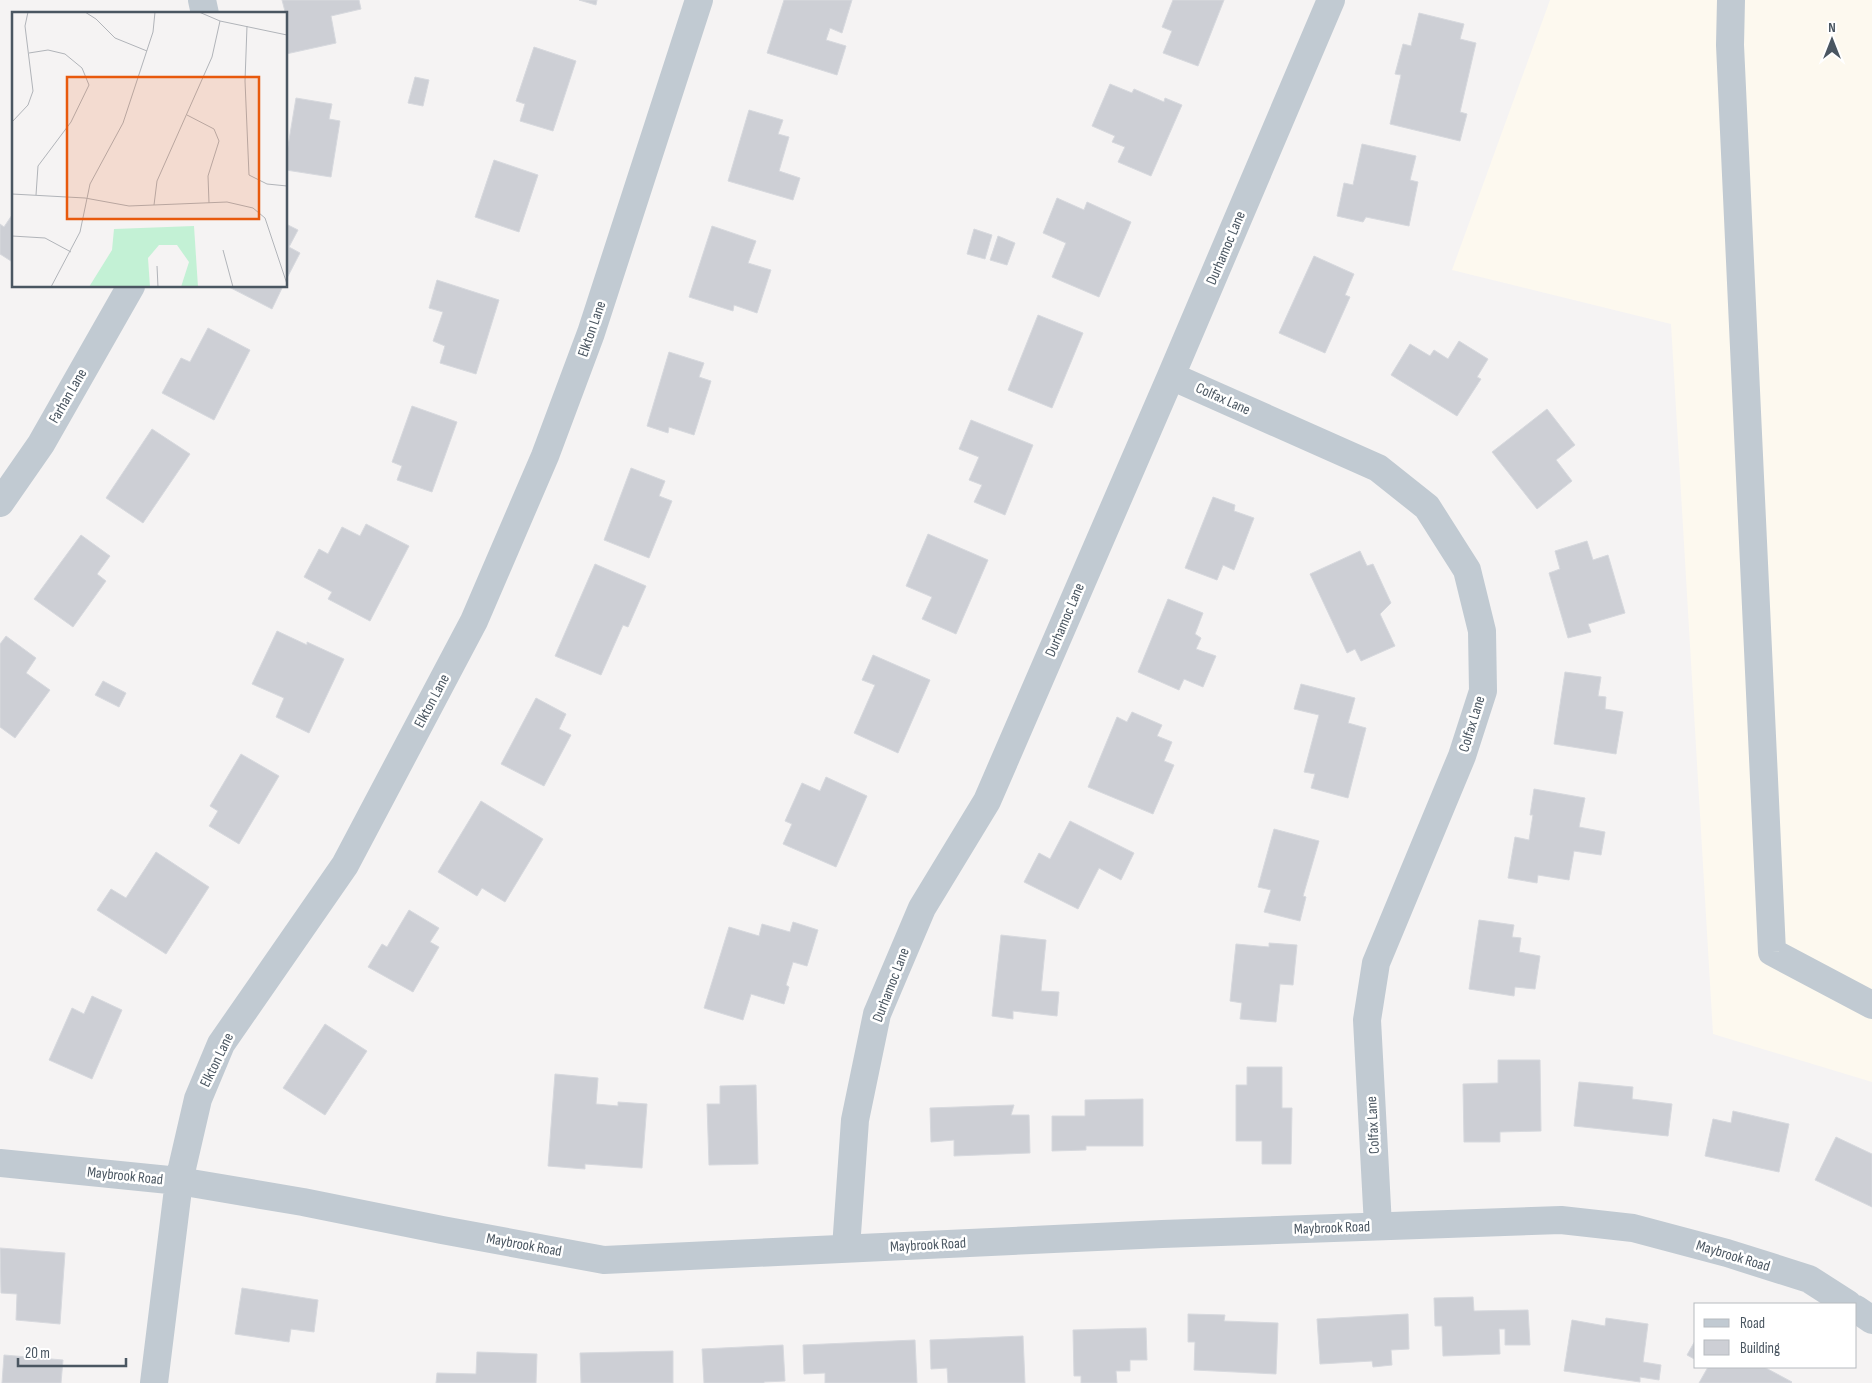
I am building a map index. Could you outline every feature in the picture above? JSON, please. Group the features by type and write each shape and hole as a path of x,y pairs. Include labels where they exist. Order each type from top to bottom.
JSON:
{"street":[{"name":"Elkton Lane","path":"154,1383 179,1181 198,1099 221,1044 345,865 474,621 545,456 591,333 699,0"},
{"name":"Durhamoc Lane","path":"846,1248 855,1120 877,1014 922,908 986,801 1171,376 1331,0"},
{"path":"1731,0 1730,44 1772,952 1872,1004"},
{"name":"Farhan Lane","path":"0,503 41,444 130,288"},
{"name":"Colfax Lane","path":"1171,376 1378,468 1428,507 1467,570 1482,631 1483,691 1462,756 1376,963 1367,1020 1378,1226"},
{"name":"Maybrook Road","path":"0,1164 179,1181 303,1202 604,1260 846,1248 1561,1220 1633,1228 1727,1253 1809,1279 1846,1303"},
{"path":"1857,1310 1872,1320"}],"shaded area":[{"path":"1550,0 1872,0 1872,1082 1713,1034 1671,324 1452,270"}],"building":[{"path":"282,0 359,0 361,9 331,16 336,43 288,54 288,12 285,12"},
{"path":"579,0 597,0 596,5"},
{"path":"784,0 852,0 842,33 830,28 826,40 846,46 837,75 767,53"},
{"path":"1173,0 1224,0 1198,66 1163,53 1172,31 1162,27"},
{"path":"1419,13 1464,24 1460,39 1476,43 1460,112 1467,114 1460,141 1390,124 1401,75 1395,74 1403,44 1411,46"},
{"path":"534,47 576,61 553,131 520,121 525,104 516,101"},
{"path":"415,77 429,80 423,106 408,103"},
{"path":"1110,84 1132,93 1134,89 1164,102 1165,98 1182,105 1151,176 1118,162 1125,147 1112,142 1115,136 1092,126"},
{"path":"296,98 332,104 329,119 340,121 331,177 288,170 288,146"},
{"path":"749,110 783,120 778,134 789,137 779,171 800,178 793,200 728,181"},
{"path":"1362,144 1416,156 1410,180 1418,182 1409,226 1366,217 1363,222 1337,216 1344,183 1353,185"},
{"path":"494,160 538,175 519,232 475,217"},
{"path":"1057,198 1084,210 1087,202 1131,222 1099,297 1052,277 1066,243 1043,233"},
{"path":"12,215 12,262 0,254 0,224 4,227"},
{"path":"288,225 298,230 289,247 300,253 288,276"},
{"path":"712,226 756,241 748,263 771,270 757,313 734,305 733,311 689,297"},
{"path":"974,229 992,235 985,259 967,254"},
{"path":"998,236 1015,243 1007,265 990,260"},
{"path":"1314,256 1354,274 1345,295 1350,297 1325,353 1279,333"},
{"path":"437,280 499,300 476,374 440,363 445,346 433,341 443,312 429,308"},
{"path":"231,288 282,288 272,309"},
{"path":"1038,315 1083,333 1052,408 1008,390"},
{"path":"208,328 250,350 214,420 162,393 181,358 190,362"},
{"path":"1459,341 1488,359 1477,377 1481,379 1457,416 1391,375 1410,344 1430,356 1434,350 1448,359"},
{"path":"669,352 704,363 699,377 711,381 694,435 669,427 668,433 647,426"},
{"path":"412,406 457,422 432,492 397,480 402,466 392,462"},
{"path":"1547,409 1575,445 1556,460 1572,481 1537,509 1492,452"},
{"path":"971,420 1033,445 1005,515 974,502 982,485 969,480 979,457 959,449"},
{"path":"152,429 190,454 143,523 106,498"},
{"path":"631,468 665,481 659,496 672,501 649,558 604,540"},
{"path":"1213,497 1235,505 1234,511 1254,518 1234,570 1223,565 1217,580 1185,568"},
{"path":"366,524 409,546 370,621 328,599 332,592 304,577 319,549 328,554 342,527 360,536"},
{"path":"928,534 988,560 956,634 922,619 932,597 906,586"},
{"path":"81,535 110,556 97,574 106,581 73,627 34,599"},
{"path":"1587,541 1593,560 1608,555 1625,613 1588,624 1591,632 1568,638 1549,573 1560,569 1555,551"},
{"path":"1360,551 1367,566 1373,564 1391,603 1380,614 1395,646 1361,661 1355,649 1347,653 1310,574"},
{"path":"595,564 646,586 628,627 623,625 601,675 555,656"},
{"path":"1168,599 1203,613 1195,634 1201,638 1196,649 1216,656 1203,687 1184,679 1179,690 1138,672"},
{"path":"277,631 344,659 309,733 276,717 284,698 252,684"},
{"path":"6,636 36,658 26,673 50,690 15,738 0,727 0,644"},
{"path":"873,655 930,680 898,753 854,733 875,685 862,680"},
{"path":"1565,672 1601,677 1598,696 1606,697 1605,709 1623,712 1616,754 1554,744"},
{"path":"103,681 126,693 119,707 95,695"},
{"path":"1301,684 1355,698 1348,723 1366,728 1348,798 1311,788 1315,774 1304,772 1319,715 1294,709"},
{"path":"536,698 566,714 559,729 571,735 544,786 501,764"},
{"path":"1132,712 1162,725 1157,736 1172,742 1164,761 1174,765 1153,814 1088,787 1117,717 1127,722"},
{"path":"241,754 279,776 239,844 209,826 218,811 210,806"},
{"path":"826,777 867,796 836,867 783,844 792,824 785,821 802,783 820,791"},
{"path":"1534,789 1585,798 1579,827 1605,832 1601,855 1574,851 1569,880 1538,875 1537,883 1508,878 1515,837 1529,840 1533,815 1530,815"},
{"path":"481,801 543,839 505,902 482,888 477,896 438,872"},
{"path":"1070,821 1134,853 1121,880 1099,868 1078,909 1024,882 1039,853 1050,859"},
{"path":"1274,829 1319,841 1303,896 1306,897 1300,921 1264,912 1271,890 1258,887"},
{"path":"156,852 209,887 166,954 97,910 111,889 126,898"},
{"path":"409,910 439,928 430,942 439,947 413,992 368,967 382,944 387,947"},
{"path":"1479,920 1514,925 1512,937 1521,938 1519,952 1540,956 1535,989 1515,987 1514,996 1469,989"},
{"path":"793,922 818,930 807,966 793,962 786,985 789,987 784,1004 751,994 743,1020 704,1008 729,927 759,936 762,924 790,932"},
{"path":"1001,935 1046,940 1041,991 1059,992 1057,1016 1013,1011 1013,1019 992,1016"},
{"path":"1269,943 1297,945 1293,985 1280,984 1276,1022 1240,1019 1242,1003 1230,1001 1236,944 1269,947"},
{"path":"92,996 122,1010 92,1079 49,1060 72,1008 84,1014"},
{"path":"325,1024 367,1051 325,1115 283,1088"},
{"path":"1498,1060 1540,1060 1541,1131 1500,1132 1500,1142 1464,1142 1463,1084 1498,1083"},
{"path":"1247,1067 1282,1067 1282,1108 1292,1108 1291,1164 1262,1164 1262,1141 1236,1141 1236,1085 1247,1085"},
{"path":"555,1074 598,1078 596,1104 618,1106 618,1102 647,1104 642,1168 585,1164 585,1169 548,1166"},
{"path":"1579,1082 1633,1087 1632,1099 1672,1104 1668,1136 1574,1126"},
{"path":"756,1085 758,1164 709,1165 707,1104 720,1104 720,1086"},
{"path":"1143,1099 1143,1146 1086,1146 1086,1150 1052,1151 1052,1116 1085,1116 1085,1100"},
{"path":"1014,1105 1011,1115 1029,1115 1030,1153 954,1156 954,1140 931,1142 930,1108"},
{"path":"1733,1111 1789,1124 1779,1172 1705,1156 1713,1119 1731,1123"},
{"path":"1836,1137 1872,1154 1872,1207 1815,1180"},
{"path":"0,1248 65,1253 60,1324 16,1320 17,1294 1,1293"},
{"path":"242,1288 318,1300 314,1332 291,1329 289,1342 235,1334"},
{"path":"1473,1297 1474,1311 1528,1310 1530,1345 1505,1345 1505,1329 1499,1329 1500,1354 1443,1356 1442,1326 1435,1326 1434,1298"},
{"path":"1188,1314 1225,1315 1224,1321 1278,1323 1276,1374 1194,1370 1195,1342 1188,1342"},
{"path":"1408,1314 1409,1349 1391,1350 1392,1365 1373,1367 1372,1361 1320,1364 1317,1319"},
{"path":"1606,1318 1648,1324 1643,1362 1661,1365 1659,1380 1640,1377 1640,1382 1564,1371 1572,1320 1605,1326"},
{"path":"1146,1328 1147,1360 1130,1360 1130,1371 1116,1371 1117,1383 1081,1383 1081,1376 1074,1376 1073,1330"},
{"path":"1023,1336 1025,1383 948,1383 947,1368 931,1369 930,1340"},
{"path":"915,1340 917,1383 825,1383 825,1373 804,1374 803,1345"},
{"path":"1694,1343 1694,1359 1687,1355"},
{"path":"783,1345 785,1381 704,1383 702,1349"},
{"path":"673,1351 673,1383 581,1383 580,1353"},
{"path":"477,1352 537,1354 536,1383 436,1383 437,1373 476,1374"},
{"path":"4,1355 63,1360 61,1383 2,1383"},
{"path":"1707,1368 1766,1368 1792,1382 1791,1383 1699,1383"}]}
